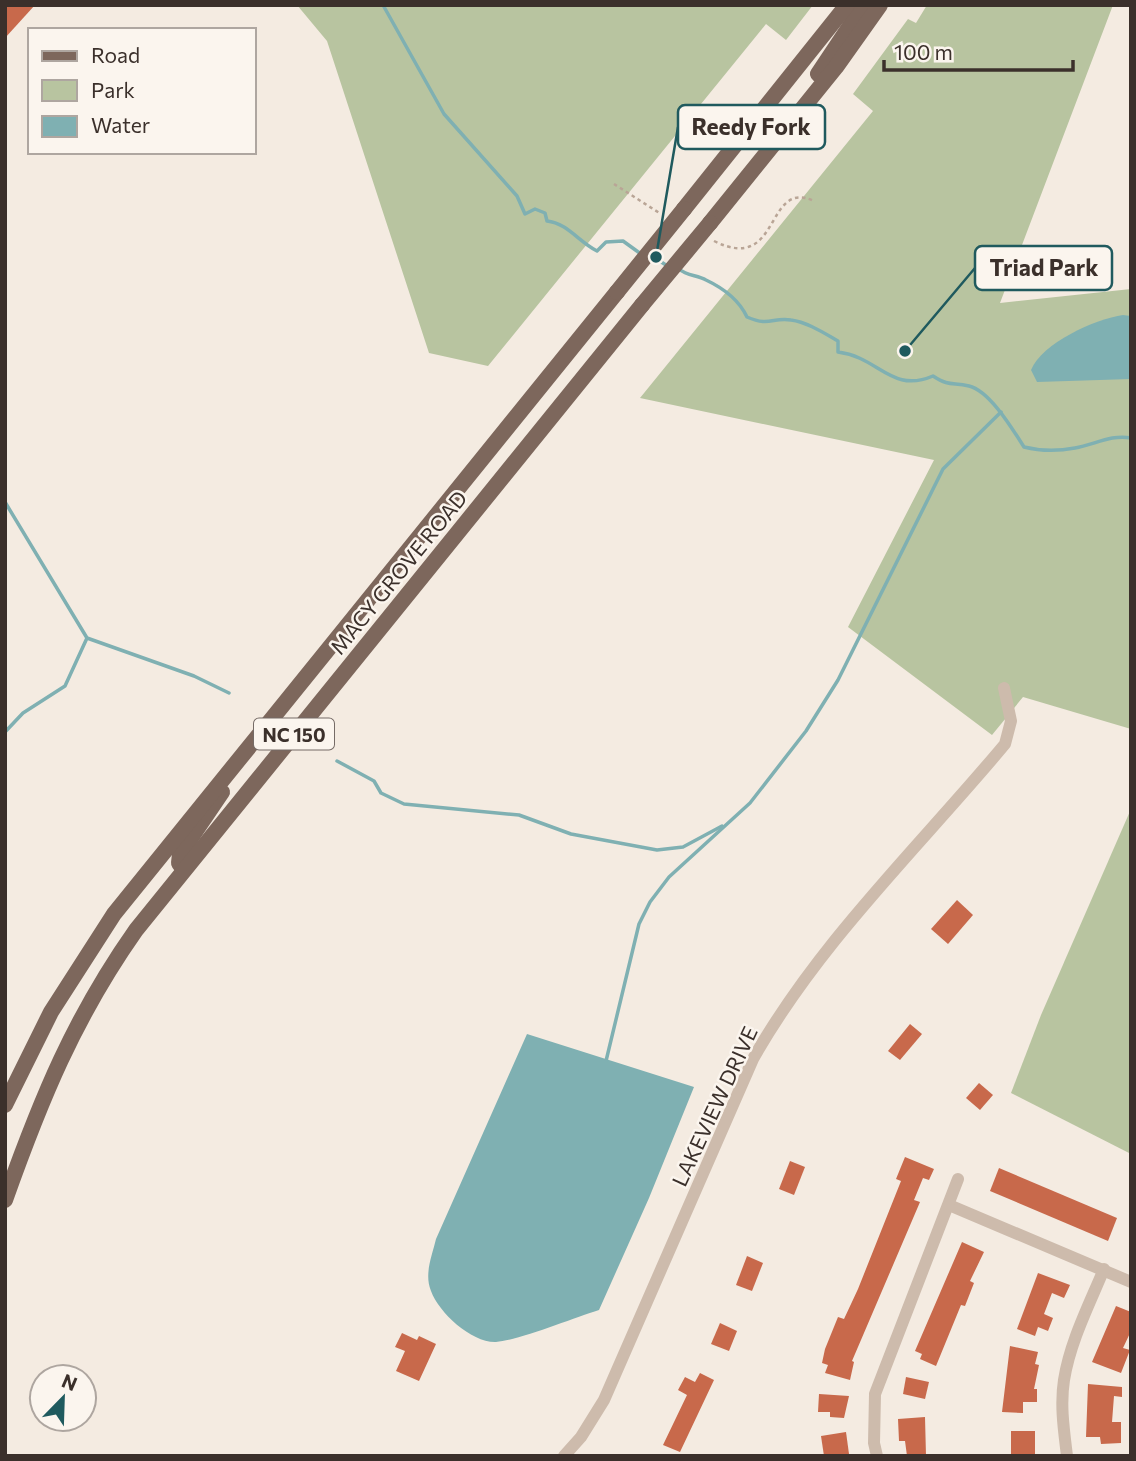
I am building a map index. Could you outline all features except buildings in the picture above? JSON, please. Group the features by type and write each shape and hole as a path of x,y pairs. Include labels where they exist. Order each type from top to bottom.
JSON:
{"main road":[{"name":"MACY GROVE ROAD","path":"5,1105 51,1012 97,937 847,5"},
{"path":"767,152 864,5"},
{"name":"MACY GROVE ROAD","path":"5,1200 40,1102 75,1025 120,953 184,870 836,67 880,5"},
{"path":"184,870 179,863 180,854 207,817 245,750"}],"street":[{"name":"LAKEVIEW DRIVE","path":"564,1456 581,1437 604,1400 752,1059 777,1016 860,912 1005,744 1011,721 1004,688"},
{"path":"877,1456 874,1443 875,1394 958,1179"},
{"path":"948,1205 1131,1282"},
{"path":"1067,1456 1064,1380 1078,1331 1104,1269"}],"green space":[{"path":"297,5 813,5 786,40 766,24 488,366 429,353 327,41"},
{"path":"927,5 1113,5 1000,303 1131,289 1131,729 1023,697 992,735 848,627 934,460 640,398 873,111 853,94 908,19 916,23"},
{"path":"1131,809 1131,1154 1011,1093 1041,1015"}],"water":[{"path":"1123,315 1131,316 1131,379 1037,382 1031,370 1046,351 1084,327"},
{"path":"527,1034 694,1087 649,1198 599,1310 519,1337 496,1342 487,1341 457,1325 441,1308 431,1291 428,1272 436,1239"}],"waterway":[{"path":"383,5 444,114 517,196 525,214 535,209 545,213 547,221 561,225 597,251 606,242 623,241 641,254"},
{"path":"652,256 669,267"},
{"path":"679,269 724,291 740,305 747,317 766,322 785,319 809,325 838,341 838,352 864,360 895,378 906,381 933,376 947,383 977,389 1000,412 1024,447 1063,450 1110,439 1131,438"},
{"path":"606,1061 639,924 650,902 669,877 750,803 806,731 838,680 943,469 1001,412"},
{"path":"5,502 87,638 194,676 229,693"},
{"path":"5,732 23,713 65,686 87,638"},
{"path":"337,761 374,781 381,793 404,804 519,815 571,834 657,850 683,847 722,826"}],"place":[{"name":"Reedy Fork","path":"656,257"},
{"name":"Triad Park","path":"905,351"}]}
